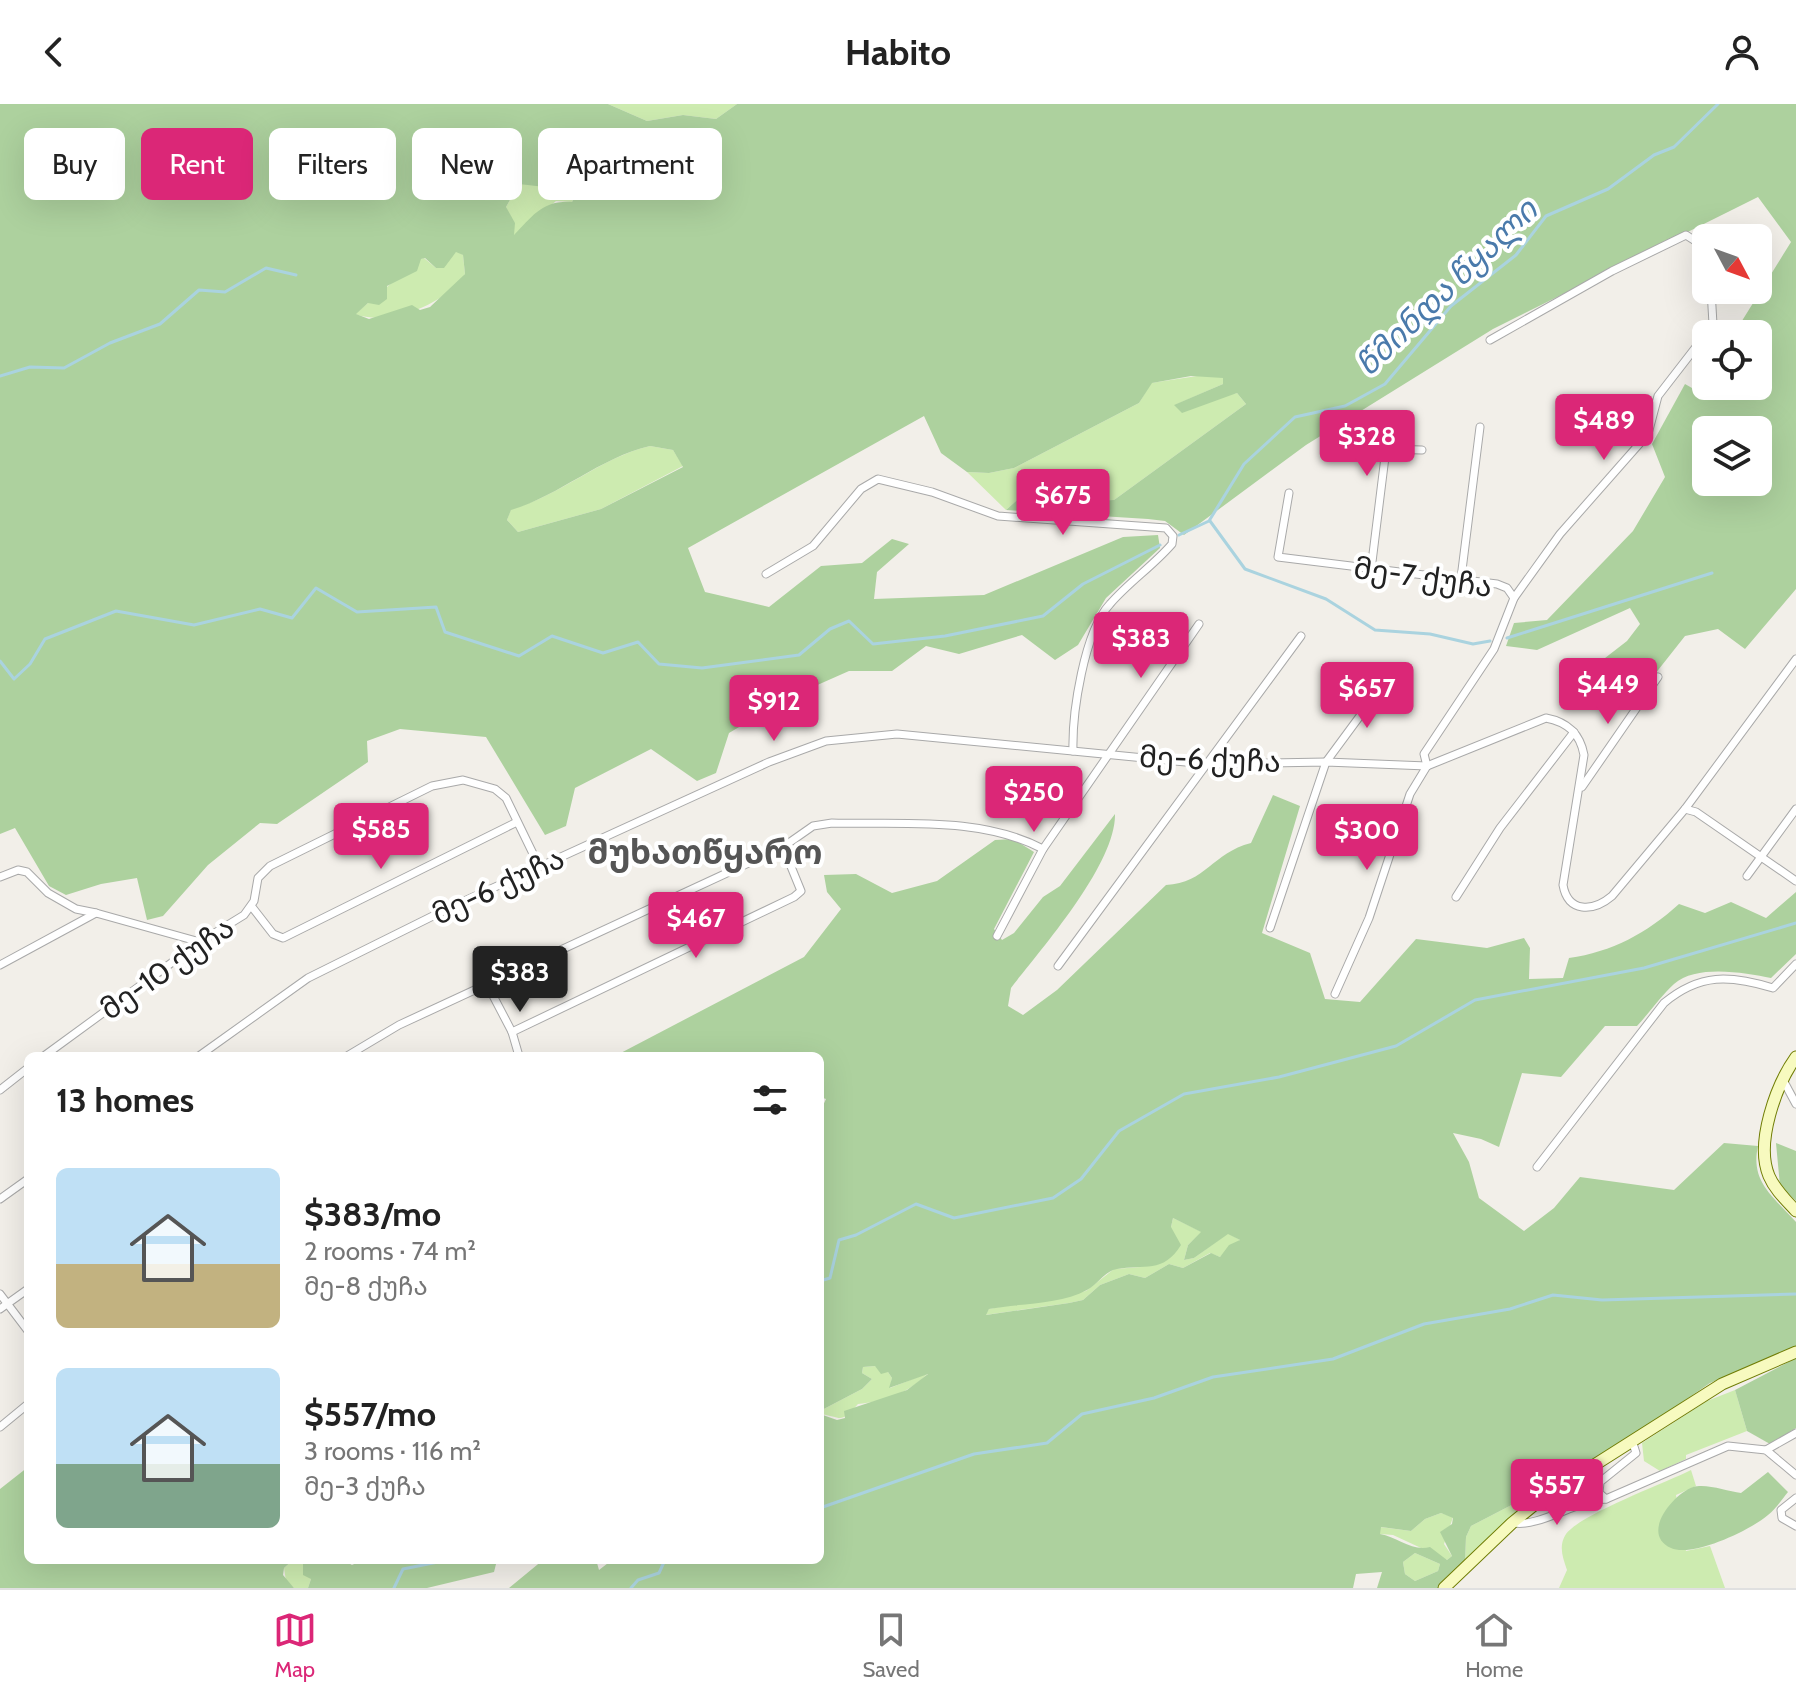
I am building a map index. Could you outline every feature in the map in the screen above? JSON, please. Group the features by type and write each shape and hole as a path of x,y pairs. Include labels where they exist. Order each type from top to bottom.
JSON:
{"street":[{"path":"1490,340 1612,271 1686,235 1692,239"},
{"path":"1514,598 1560,534 1641,442 1649,430 1658,396 1692,352"},
{"path":"1461,578 1480,427"},
{"path":"1371,570 1386,449 1422,450"},
{"path":"766,574 813,546 861,489 878,479 932,492 998,516 1166,528 1173,536 1172,544 1108,605 1096,627 1082,679 1073,751"},
{"name":"მე-7 ქუჩა","path":"1289,493 1278,557 1497,584 1507,588 1514,598 1494,649 1424,754 1427,766 1410,794 1369,918 1335,994"},
{"path":"997,936 1043,849 1199,624"},
{"path":"1058,966 1301,636"},
{"path":"1456,897 1500,828 1574,732 1584,755 1563,885 1565,896 1579,907 1597,906 1612,896 1685,809 1796,659"},
{"path":"1580,790 1658,677"},
{"path":"1270,928 1326,762 1385,682"},
{"name":"მე-6 ქუჩა","path":"205,1052 308,978 539,866 769,762 826,741 897,734 1206,764 1326,762 1427,766 1546,718 1563,721 1574,732"},
{"name":"მე-10 ქუჩა","path":"49,1052 252,907 258,878 270,866 432,786 463,780 495,789 506,798 539,866"},
{"path":"1685,809 1696,812 1796,881"},
{"path":"1747,876 1796,809"},
{"path":"252,907 273,934 283,938 517,822"},
{"path":"354,1052 399,1025 783,847 813,826 832,823 985,828 1013,833 1043,849"},
{"path":"512,1032 794,897 801,891 800,883 783,847"},
{"path":"0,877 18,870 27,872 48,893 76,909 200,942"},
{"path":"0,965 96,913"},
{"path":"1537,1167 1664,1003 1681,989 1719,976 1740,978 1773,988 1796,964"},
{"path":"488,986 512,1032 518,1052"},
{"path":"1796,1057 1783,1080 1765,1156 1768,1174 1778,1192 1796,1211"},
{"path":"0,1090 24,1071"},
{"path":"1783,1080 1796,1104"},
{"path":"0,1199 24,1182"},
{"path":"4,1307 24,1292"},
{"path":"0,1294 4,1307 24,1327"},
{"path":"1444,1588 1512,1523 1632,1440 1722,1384 1796,1352"},
{"path":"0,1427 24,1407"},
{"path":"1766,1450 1796,1433"},
{"path":"1606,1499 1599,1493 1600,1482 1636,1453 1632,1440"},
{"path":"1512,1523 1527,1525 1553,1512 1606,1499 1728,1446 1766,1450 1796,1475"},
{"path":"1796,1498 1781,1510 1782,1518 1796,1526"}],"green space":[{"path":"0,104 608,104 647,121 683,115 716,119 737,104 1796,104 1796,589 1745,649 1718,629 1685,636 1655,674 1615,686 1596,665 1627,641 1640,624 1630,608 1537,650 1506,646 1514,623 1547,620 1633,531 1665,477 1652,444 1685,384 1692,388 1692,400 1772,400 1772,320 1742,320 1752,304 1772,304 1772,273 1791,242 1758,197 1704,224 1692,224 1692,230 1493,329 1306,445 1184,535 1165,521 1006,510 1024,494 1065,502 1114,500 1246,404 1237,393 1182,413 1174,405 1223,384 1223,378 1191,376 1152,383 1139,403 1014,468 989,473 967,472 941,453 924,416 688,548 705,592 769,607 821,566 862,563 892,539 909,544 877,572 874,599 984,595 1123,537 1158,535 1160,548 1106,598 1078,645 1055,660 1022,635 959,654 926,646 892,671 849,671 788,698 729,733 716,773 697,781 651,749 575,788 566,826 545,835 486,737 400,729 367,741 368,762 277,824 260,823 208,865 163,916 147,920 137,878 101,884 66,895 49,886 15,828 0,834","holes":["456,252 463,255 465,274 430,307 420,310 412,305 369,319 356,314 368,303 379,305 387,299 387,286 417,271 421,259 425,258 436,268 444,268","650,446 673,450 683,467 601,509 518,532 507,520 511,510 547,495 614,459"]},
{"path":"608,104 737,104 716,119 683,115 647,121"},
{"path":"538,181 538,200 573,200 556,201 513,237 506,207 510,200 522,200 522,184"},
{"path":"457,251 463,255 465,274 445,295 400,315 369,317 355,314 420,259 424,258 436,268"},
{"path":"1210,374 1224,378 1223,384 1175,405 1237,393 1246,404 1114,500 1065,502 1024,494 1006,510 967,472 989,473 1014,468 1139,403 1151,383"},
{"path":"650,446 673,450 683,466 601,509 518,532 507,520 511,509 547,495 614,459"},
{"path":"1273,795 1300,806 1262,933 1310,953 1325,999 1360,1002 1416,939 1487,948 1524,938 1530,948 1529,979 1563,978 1569,958 1628,940 1679,904 1705,913 1731,902 1766,918 1796,892 1796,954 1771,978 1708,972 1684,978 1669,989 1637,1026 1605,1026 1561,1077 1522,1073 1499,1147 1481,1139 1453,1133 1469,1162 1479,1198 1524,1231 1554,1208 1580,1177 1674,1190 1724,1143 1758,1146 1756,1159 1760,1179 1796,1222 1796,1346 1710,1383 1607,1454 1545,1482 1527,1497 1471,1526 1466,1537 1465,1563 1439,1588 1377,1588 1382,1572 1356,1574 1353,1588 509,1588 538,1564 597,1564 599,1570 607,1564 824,1564 824,1415 837,1420 845,1418 844,1411 907,1390 928,1374 889,1388 892,1378 888,1372 881,1374 875,1366 863,1367 862,1373 872,1379 862,1389 824,1409 824,1052 623,1052 804,957 841,909 827,892 824,875 856,874 892,893 937,881 995,840 1013,839 1034,852 994,929 1002,940 1014,933 1043,897 1060,886 1115,814 1104,857 1091,880 1058,929 1011,988 1008,1006 1023,1015 1057,990 1166,885 1191,879 1238,848 1251,843","holes":["1173,1218 1201,1232 1188,1245 1184,1260 1194,1258 1228,1234 1240,1240 1229,1245 1220,1257 1211,1253 1183,1268 1169,1264 1145,1278 1129,1274 1100,1285 1083,1300 986,1315 989,1309 1076,1295 1113,1270 1160,1264 1181,1245 1171,1227","1441,1513 1453,1518 1452,1524 1440,1532 1452,1556 1447,1560 1430,1547 1417,1548 1380,1534 1381,1527 1411,1531 1425,1519","1415,1553 1440,1564 1438,1571 1415,1581 1405,1574 1403,1562"]},
{"path":"1776,1143 1796,1151 1796,1201 1780,1186"},
{"path":"1173,1218 1202,1232 1188,1245 1184,1260 1194,1258 1228,1233 1240,1240 1220,1257 1210,1253 1183,1268 1169,1264 1145,1278 1129,1274 1100,1285 1083,1300 985,1315 989,1309 1086,1291 1114,1269 1141,1267 1171,1227"},
{"path":"1796,1358 1796,1428 1770,1444 1747,1431 1735,1390"},
{"path":"875,1366 888,1372 892,1378 890,1388 928,1373 896,1395 858,1404 844,1417 824,1415 824,1409 862,1389 872,1379 862,1373 863,1367"},
{"path":"1735,1390 1747,1431 1686,1455 1686,1459 1660,1471 1644,1461 1642,1443 1707,1401"},
{"path":"1582,1467 1465,1563 1466,1537 1471,1526 1527,1497 1545,1482"},
{"path":"24,1470 24,1564 288,1564 283,1575 294,1588 0,1588 0,1489"},
{"path":"1691,1470 1696,1486 1676,1495 1686,1551 1710,1546 1725,1588 1559,1588 1567,1570 1562,1552 1566,1534 1605,1509"},
{"path":"1768,1472 1788,1492 1774,1510 1760,1521 1721,1541 1693,1549 1671,1548 1662,1542 1659,1524 1663,1515 1685,1491 1704,1486 1741,1493"},
{"path":"1441,1513 1453,1517 1444,1544 1452,1556 1447,1560 1393,1535 1380,1534 1380,1527 1411,1531 1425,1519"},
{"path":"1415,1553 1440,1564 1438,1571 1415,1581 1405,1574 1403,1562"},
{"path":"288,1564 303,1564 311,1579 308,1588 294,1588 286,1581 284,1568"},
{"path":"303,1564 496,1564 494,1572 427,1588 308,1588 311,1579 303,1575"}],"waterway":[{"name":"წმინდა წყალი","path":"1179,535 1209,521 1244,464 1295,417 1345,406 1385,384 1451,306 1516,255 1546,216 1608,189 1654,155 1674,147 1718,104"},
{"path":"0,376 30,367 64,368 110,343 160,324 199,290 225,292 266,268 296,275"},
{"path":"1210,521 1245,569 1326,599 1375,630 1430,634 1473,644 1490,641"},
{"name":"წმინდა წყალი","path":"0,661 14,679 30,664 45,639 116,611 194,625 260,609 292,618 316,588 357,612 436,607 445,632 519,656 552,636 603,653 638,642 659,664 702,668 799,655 830,629 849,621 873,644 945,636 1043,616 1083,584 1160,545"},
{"path":"1507,638 1712,573"},
{"path":"824,1280 830,1278 839,1240 856,1235 916,1204 954,1218 1053,1198 1081,1179 1119,1131 1184,1094 1279,1077 1396,1046 1475,1000 1644,968 1796,923"},
{"path":"824,1507 974,1454 1047,1443 1082,1414 1154,1398 1213,1377 1333,1359 1424,1324 1510,1309 1553,1295 1602,1300 1796,1294"},
{"path":"394,1588 403,1569 428,1564"},
{"path":"631,1588 638,1580 659,1573 663,1564"}],"district":[{"name":"მუხათწყარო","path":"705,852"}]}
